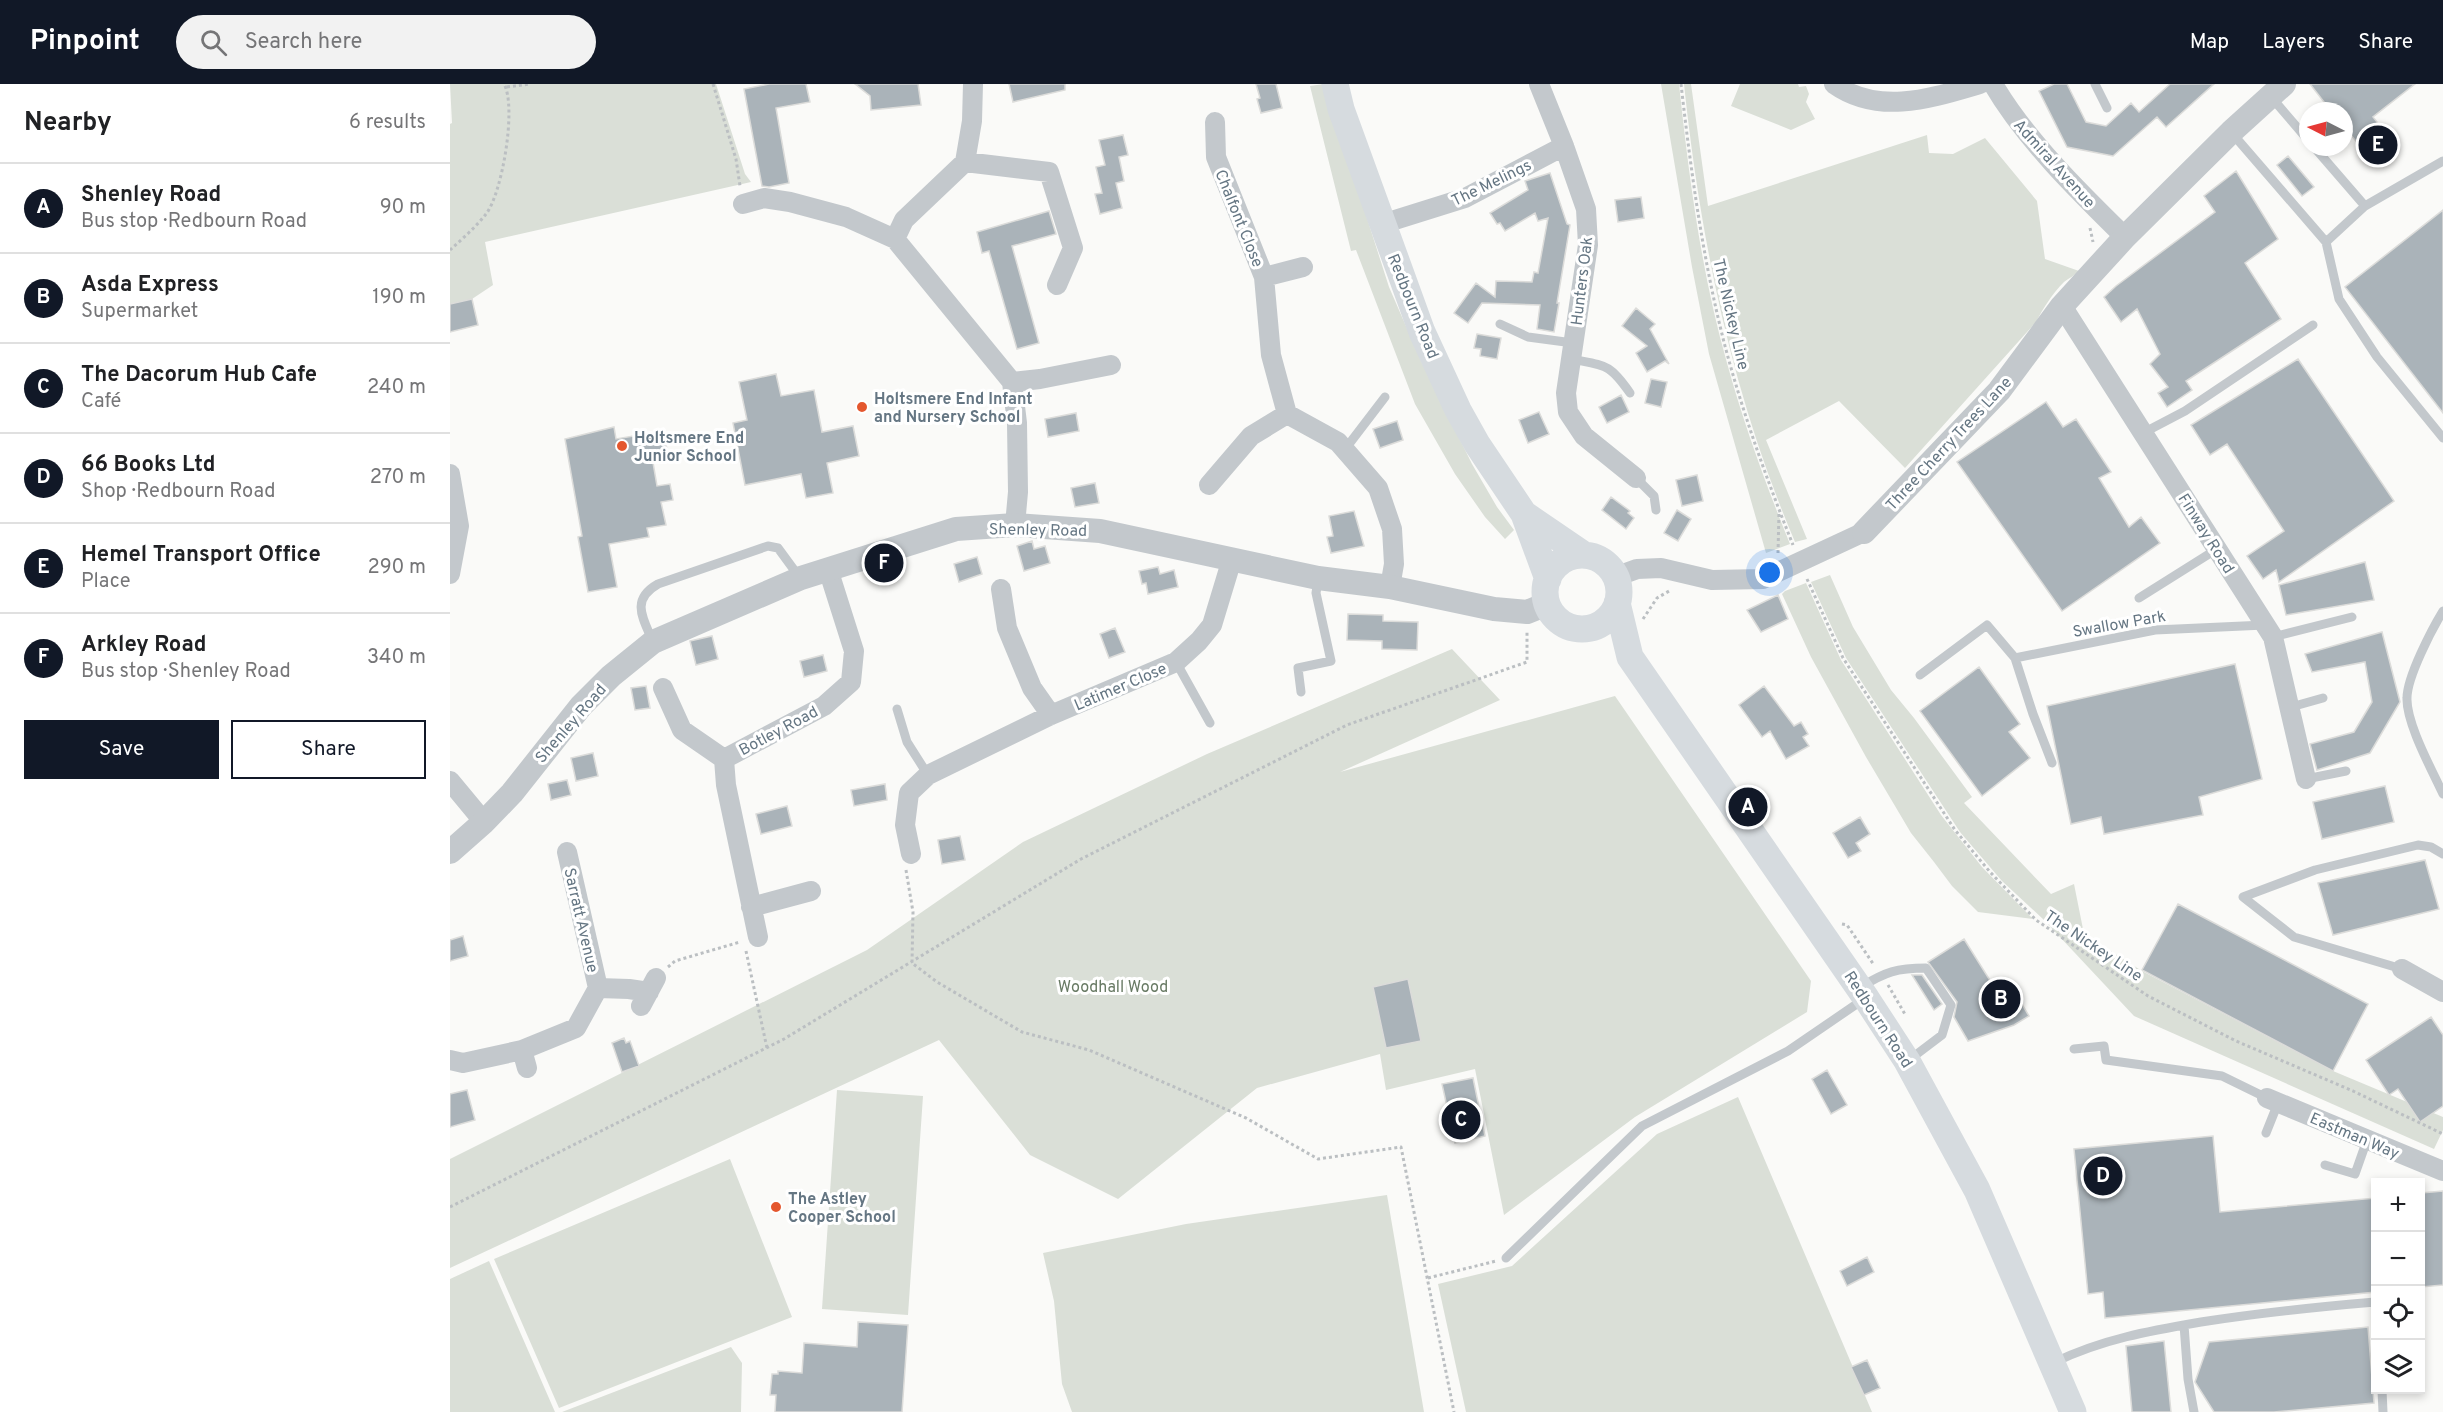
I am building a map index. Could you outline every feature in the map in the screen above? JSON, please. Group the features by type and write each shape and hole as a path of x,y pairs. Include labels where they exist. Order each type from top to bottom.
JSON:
{"main road":[{"name":"Redbourn Road","path":"1335,84 1341,109 1422,332 1458,410 1477,444 1524,514 1584,555"},
{"name":"Redbourn Road","path":"1524,514 1541,598"},
{"path":"1584,555 1602,561 1616,590 1609,617 1601,624 1580,629 1560,621 1541,598 1553,569 1572,556 1584,555"},
{"name":"Redbourn Road","path":"1616,590 1630,657 1872,993 1977,1190 2073,1412"},
{"name":"Redbourn Road","path":"1580,629 1630,657"}],"street":[{"path":"895,239 904,220 965,162 972,121 973,84"},
{"name":"Hunters Oak","path":"1539,84 1586,209 1588,245 1566,393 1568,412 1584,436 1614,470 1636,478"},
{"path":"1834,84 1847,93 1865,100 1886,103 1910,101 1980,84"},
{"name":"Admiral Avenue","path":"1993,84 2010,114 2097,210 2125,237"},
{"name":"Three Cherry Trees Lane","path":"1616,590 1637,569 1661,568 1712,580 1763,579 1864,532 1999,391 2062,306 2125,237 2277,90"},
{"name":"Chalfont Close","path":"1215,122 1216,157 1264,277 1271,355 1287,414"},
{"name":"The Melings","path":"1382,224 1465,198 1564,146"},
{"path":"965,162 1049,172 1073,248 1057,285"},
{"path":"743,204 764,198 790,202 846,217 895,239 1012,382 1017,423 1018,492 1015,525"},
{"name":"Chalfont Close","path":"1264,277 1303,267"},
{"name":"Finway Road","path":"2062,306 2269,631 2291,708 2306,779"},
{"path":"1012,382 1041,379 1111,365"},
{"path":"1209,485 1251,436 1287,414 1346,448 1378,488 1392,529 1394,564 1390,587"},
{"path":"450,474 459,526 450,574"},
{"name":"Shenley Road","path":"450,852 512,793 581,706 611,676 652,642 801,578 956,529 1015,525 1100,531 1318,578 1390,587 1494,609 1541,598"},
{"name":"Latimer Close","path":"910,854 905,825 909,793 928,775 1052,715 1176,662 1199,641 1212,625 1232,559"},
{"name":"Botley Road","path":"724,759 824,706 851,682 854,651 828,569"},
{"path":"1001,589 1007,628 1032,688 1052,715"},
{"name":"Botley Road","path":"663,688 682,730 724,759"},
{"name":"Botley Road","path":"724,759 726,785 758,937"},
{"path":"450,781 484,822"},
{"name":"Sarratt Avenue","path":"450,1060 463,1063 525,1059 576,1028 598,988 567,852"},
{"path":"751,908 811,891"},
{"path":"2402,969 2443,992"},
{"name":"Sarratt Avenue","path":"598,988 629,988 648,992"},
{"name":"Eastman Way","path":"2273,1100 2443,1171"}],"lane":[{"path":"2095,84 2108,108"},
{"path":"2277,90 2299,125"},
{"path":"2231,132 2326,242 2339,299 2377,357 2443,438"},
{"path":"2322,156 2365,206"},
{"path":"2326,242 2365,206 2443,161"},
{"path":"1500,324 1572,351 1614,371 1630,393"},
{"path":"2143,433 2185,411 2313,325"},
{"path":"1346,448 1385,397"},
{"path":"1636,478 1654,496 1656,510"},
{"path":"652,642 640,603 648,590 658,584 768,546 778,548 801,578"},
{"path":"2139,598 2217,549"},
{"path":"1301,692 1298,668 1331,662 1316,593 1318,578"},
{"path":"2443,611 2432,629 2416,666 2407,697 2411,720 2443,794"},
{"name":"Swallow Park","path":"2015,657 2155,630 2269,631 2352,616"},
{"path":"1920,675 1987,625 2015,657 2052,763"},
{"path":"1176,662 1210,723"},
{"path":"2291,708 2323,698"},
{"path":"897,709 907,742 928,775"},
{"path":"2306,779 2346,771"},
{"path":"2402,969 2294,937 2243,897 2315,870 2418,845 2432,846 2443,854"},
{"path":"1506,1258 1642,1126 1788,1051 1872,993 1882,974 1900,968 1926,968 1951,1005 1942,1035 1907,1061"},
{"path":"2074,1049 2104,1046 2106,1060 2222,1076 2273,1100 2266,1133"},
{"path":"2325,1165 2355,1174 2367,1140"},
{"path":"2052,1363 2081,1350 2132,1334 2270,1311 2371,1302"},
{"path":"2184,1325 2188,1379 2194,1412"},
{"path":"2382,1394 2383,1412"}],"path":[{"path":"450,250 488,213 505,160 510,116 506,86 530,84"},
{"path":"713,84 736,159 743,204"},
{"name":"The Nickey Line","path":"1681,84 1700,227 1725,345 1751,435 1792,542"},
{"path":"2089,227 2094,240 2092,246"},
{"path":"1777,572 1779,510"},
{"name":"The Nickey Line","path":"1809,583 1843,658 1955,830 1990,872 2036,920 2148,996 2206,1026 2443,1134"},
{"path":"450,1207 767,1048 912,963 1081,859 1347,725 1527,662 1541,598"},
{"path":"910,854 905,865 914,912 912,963"},
{"path":"648,992 675,961 744,941 767,1048"},
{"path":"912,963 937,982 1023,1032 1089,1050 1246,1118 1318,1159 1401,1147 1454,1412"},
{"path":"1872,993 1907,1018"},
{"path":"1428,1278 1506,1258"}],"green space":[{"path":"450,84 716,84 745,174 751,182 485,242 493,285 472,299 450,304 450,124 452,123"},
{"path":"1324,84 1389,287 1422,363 1472,464 1497,507 1514,530 1505,539 1485,517 1455,474 1415,404 1356,250 1351,251 1310,86"},
{"path":"1661,84 1679,84 1697,224 1718,329 1748,432 1790,544 1766,553 1709,354"},
{"path":"1684,84 1691,84 1708,206 1927,135 1929,153 1953,154 1985,138 2037,201 2045,259 2079,271 2064,282 2048,301 2036,322 1905,468 1839,401 1766,440 1807,539 1795,542 1753,430 1737,374 1710,260 1691,144"},
{"path":"1740,84 1806,86 1809,94 1806,102 1815,119 1791,130 1731,106"},
{"path":"1830,575 1853,627 1891,690 1972,797 1964,803 2051,894 2074,884 2084,934 2142,971 2333,1071 2443,1117 2443,1130 2434,1149 2134,1016 2044,920 2002,881 1960,832 1846,658 1811,582"},
{"path":"1806,583 1841,660 1941,815 1982,867 2033,919 1978,912 1952,886 1911,833 1811,657 1782,594"},
{"name":"Woodhall Wood","path":"1452,649 1500,700 1340,772 1615,696 1811,981 1807,1012 1635,1117 1504,1215 1475,1069 1386,1090 1380,1054 1257,1088 1118,1199 1030,1155 939,1040 450,1268 450,1159 867,950 1023,842 1207,754"},
{"path":"837,1090 923,1096 908,1315 822,1309"},
{"path":"1738,1097 1872,1412 1466,1412 1438,1284 1512,1266 1657,1134"},
{"path":"730,1159 792,1317 559,1408 494,1259"},
{"path":"1387,1195 1424,1412 1072,1412 1062,1384 1054,1301 1043,1253 1186,1224"},
{"path":"489,1261 555,1412 450,1412 450,1279"},
{"path":"731,1347 742,1363 741,1412 562,1412"}],"building":[{"path":"769,84 806,84 810,102 776,108 789,183 769,187 762,186 744,89"},
{"path":"855,84 918,84 921,105 871,110 870,96"},
{"path":"1009,84 1065,84 1065,90 1013,102"},
{"path":"1256,84 1276,84 1282,108 1261,113"},
{"path":"2054,84 2067,84 2086,122 2106,126 2131,103 2139,112 2170,84 2214,84 2166,127 2157,117 2113,156 2067,147 2039,91"},
{"path":"2310,84 2415,84 2373,117 2398,149 2377,166 2353,138 2353,102 2324,102"},
{"path":"1123,135 1128,155 1119,157 1124,181 1116,183 1122,208 1100,214 1095,194 1102,193 1096,167 1105,165 1099,140"},
{"path":"2288,156 2314,187 2302,196 2277,165"},
{"path":"2236,171 2278,239 2245,263 2281,319 2186,381 2192,390 2167,407 2158,393 2168,387 2150,364 2160,354 2137,309 2121,322 2104,297 2215,212 2204,196"},
{"path":"1550,173 1567,224 1570,225 1554,332 1537,329 1540,305 1482,303 1468,323 1454,313 1476,283 1495,297 1496,281 1532,282 1534,272 1538,273 1548,218 1538,221 1535,213 1505,231 1490,213 1528,190 1525,181"},
{"path":"1641,197 1644,218 1618,222 1615,200"},
{"path":"2443,210 2443,413 2345,287"},
{"path":"1049,211 1056,234 1012,246 1039,343 1017,349 989,251 982,253 977,232"},
{"path":"472,299 478,325 450,332 450,304"},
{"path":"1636,308 1655,324 1650,329 1669,364 1665,361 1647,372 1636,353 1647,346 1622,326"},
{"path":"1477,334 1501,338 1497,359 1480,356 1481,349 1474,348"},
{"path":"2298,359 2394,501 2279,582 2276,570 2263,579 2247,556 2284,531 2227,444 2210,455 2191,425"},
{"name":"Holtsmere End Infant and Nursery School","path":"776,374 781,396 814,390 822,432 853,426 859,456 827,463 833,493 806,498 801,474 745,485 733,423 747,420 739,382"},
{"path":"1651,379 1667,382 1661,407 1645,403"},
{"path":"1621,395 1629,412 1607,423 1599,407"},
{"path":"2046,402 2063,427 2076,419 2111,472 2099,478 2129,527 2141,517 2160,543 2062,611 1957,462"},
{"path":"1539,412 1549,434 1528,443 1519,420"},
{"path":"1076,413 1079,431 1048,437 1045,419"},
{"path":"1397,421 1403,440 1380,448 1373,429"},
{"path":"614,427 616,439 663,431 667,449 651,451 657,486 670,484 673,500 661,502 666,525 647,528 649,537 609,544 617,587 588,592 578,537 582,536 565,439"},
{"path":"1697,475 1703,501 1682,506 1676,480"},
{"path":"1095,483 1099,503 1075,507 1071,488"},
{"path":"1611,497 1630,511 1628,513 1634,518 1626,529 1602,510"},
{"path":"1677,510 1691,519 1678,541 1664,533"},
{"path":"1354,511 1364,546 1331,553 1327,537 1333,536 1329,516"},
{"path":"1032,541 1034,549 1045,546 1050,563 1024,571 1017,546"},
{"path":"977,557 982,574 959,582 954,564"},
{"path":"2365,562 2374,600 2286,615 2279,585"},
{"path":"1158,567 1160,574 1174,570 1178,587 1148,594 1146,583 1142,584 1139,571"},
{"path":"1778,595 1788,619 1761,632 1747,610"},
{"path":"1348,614 1383,615 1383,621 1418,622 1417,650 1382,649 1382,641 1347,640"},
{"path":"1115,628 1125,652 1109,658 1100,634"},
{"path":"2382,632 2400,702 2370,753 2317,770 2310,744 2354,732 2372,702 2365,662 2312,672 2305,654"},
{"path":"712,636 718,659 696,665 690,641"},
{"path":"823,655 827,671 804,677 800,661"},
{"path":"2235,664 2262,779 2199,797 2203,815 2104,834 2101,817 2071,824 2047,706"},
{"path":"1979,667 2020,724 2009,732 2030,758 1982,796 1920,711"},
{"path":"646,686 650,708 635,710 631,688"},
{"path":"1764,686 1794,726 1801,722 1808,734 1803,737 1809,746 1786,759 1770,731 1762,737 1739,705"},
{"path":"593,753 598,776 576,781 571,758"},
{"path":"567,780 571,795 551,800 548,784"},
{"path":"885,784 887,800 854,806 851,790"},
{"path":"2385,786 2394,822 2322,839 2313,802"},
{"path":"787,806 792,826 761,834 756,814"},
{"path":"1860,817 1870,834 1856,843 1861,851 1848,858 1833,833"},
{"path":"960,836 965,860 942,864 938,840"},
{"path":"2425,860 2439,909 2333,935 2318,883"},
{"path":"2178,904 2368,1004 2333,1071 2142,970"},
{"path":"463,936 468,956 450,961 450,940"},
{"path":"1964,939 1996,990 2009,982 2029,1016 2014,1025 1968,1041 1954,1017 1957,1002 1928,962"},
{"path":"1912,975 1922,975 1942,1004 1934,1010"},
{"path":"1408,979 1421,1041 1386,1048 1373,987"},
{"path":"2431,1017 2443,1035 2443,1106 2420,1122 2398,1089 2389,1095 2366,1060"},
{"path":"624,1038 626,1043 630,1041 639,1066 622,1072 612,1043"},
{"path":"1827,1070 1847,1105 1831,1114 1812,1079"},
{"path":"1473,1078 1485,1136 1455,1143 1442,1084"},
{"path":"467,1090 475,1120 450,1127 450,1094"},
{"path":"2213,1136 2220,1212 2371,1198 2371,1292 2105,1318 2103,1292 2088,1294 2074,1149"},
{"path":"2443,1191 2443,1285 2425,1287 2425,1193"},
{"path":"1867,1257 1874,1272 1847,1286 1840,1271"},
{"path":"858,1322 908,1325 902,1412 775,1412 776,1395 770,1395 772,1374 778,1374 778,1371 802,1373 804,1343 857,1347"},
{"path":"2368,1327 2371,1394 2373,1394 2374,1403 2274,1412 2214,1412 2195,1382 2209,1342"},
{"path":"2164,1341 2171,1412 2132,1412 2126,1346"},
{"path":"1867,1360 1880,1388 1864,1395 1851,1367"}],"place":[{"name":"Hemel Transport Office","path":"2378,145"},
{"name":"Holtsmere End Infant and Nursery School","path":"862,407"},
{"name":"Holtsmere End Junior School","path":"622,446"},
{"name":"Arkley Road","path":"884,563"},
{"name":"Shenley Road","path":"1748,807"},
{"name":"Asda Express","path":"2001,999"},
{"name":"The Dacorum Hub Cafe","path":"1461,1120"},
{"name":"66 Books Ltd","path":"2103,1176"},
{"name":"The Astley Cooper School","path":"776,1207"}]}
